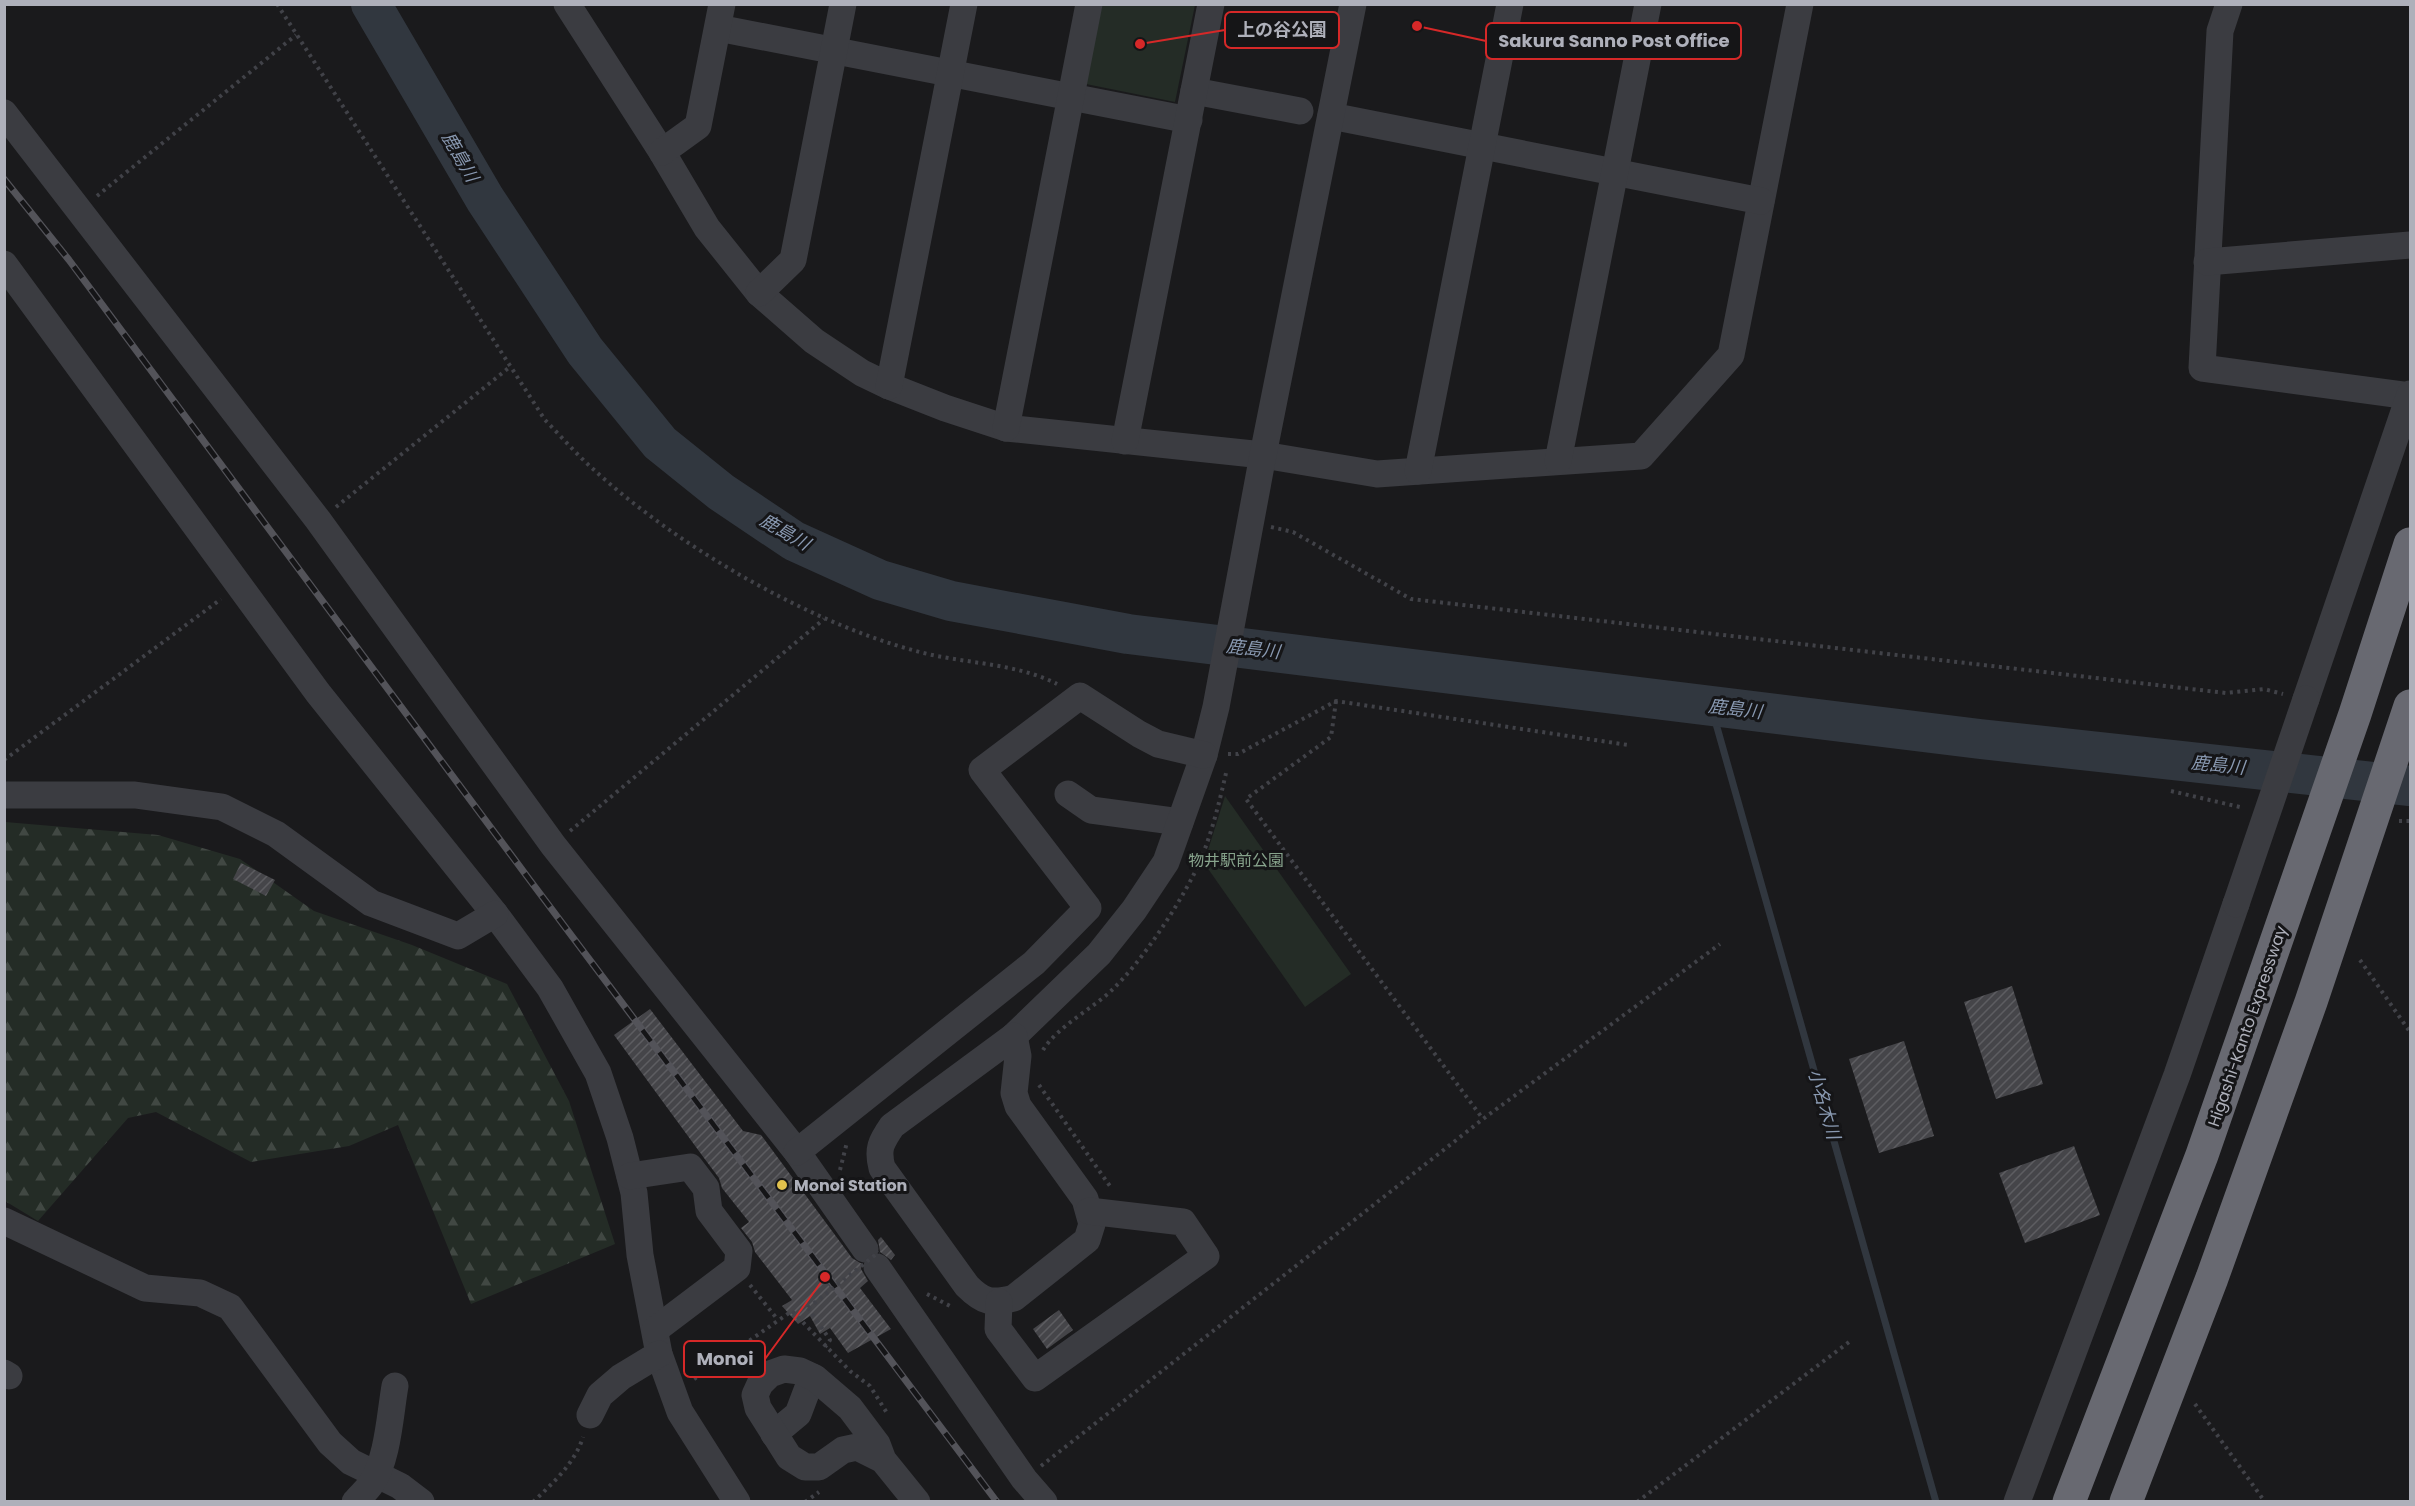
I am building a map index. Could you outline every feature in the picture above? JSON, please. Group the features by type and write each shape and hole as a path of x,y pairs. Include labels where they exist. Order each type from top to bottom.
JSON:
{"highway":[{"name":"Higashi-Kanto Expressway","path":"2069,1502 2202,1155 2355,714 2410,544"},
{"path":"2126,1502 2212,1278 2312,1002 2410,706"}],"street":[{"path":"759,293 793,260 843,4"},
{"path":"889,386 964,4"},
{"path":"1006,428 1089,4"},
{"path":"1125,441 1211,4"},
{"path":"1014,1036 1018,1056 1014,1093 1018,1106 1085,1199 1092,1224 1086,1240 1014,1298 999,1302 981,1300 967,1286 882,1168 878,1153 883,1138 892,1126 1014,1036 1100,954 1134,910 1166,862 1180,822 1217,754 1216,707 1263,454 1353,4"},
{"path":"1418,471 1510,4"},
{"path":"1558,461 1648,4"},
{"path":"568,5 662,152 707,228 759,293 814,341 862,373 945,408 1006,428 1263,454 1377,474 1641,456 1731,355 1800,4"},
{"path":"2017,1502 2177,1075 2410,395 2202,368 2220,31 2229,4"},
{"path":"662,152 698,126 720,16 834,51 1189,120"},
{"path":"1194,91 1300,111"},
{"path":"4,113 318,520 553,845 797,1152 874,1256 1024,1479 1044,1502"},
{"path":"1331,116 1761,201"},
{"path":"2207,262 2410,245"},
{"path":"4,264 318,693 495,914 550,988 598,1073 620,1138 634,1193 640,1255 657,1342 680,1412 737,1502"},
{"path":"797,1152 1034,963 1088,908 982,770 1080,696 1158,744 1217,754"},
{"path":"1068,794 1091,810 1180,822"},
{"path":"4,795 135,795 222,807 276,834 371,903 458,936 495,914"},
{"path":"590,1415 600,1395 737,1268 739,1251 709,1211 706,1188 690,1167 630,1176"},
{"path":"999,1302 998,1329 1035,1378 1206,1256 1183,1222 1089,1211"},
{"path":"4,1221 145,1288 200,1293 230,1307 330,1443 351,1462 400,1486 421,1502"},
{"path":"884,1460 858,1447 843,1450 819,1467 806,1467 789,1457 758,1408 755,1395 760,1384 770,1374 784,1369 800,1371 812,1377 850,1408 877,1444 884,1460 916,1502"},
{"path":"774,1434 798,1414 812,1377"},
{"path":"355,1502 371,1484 377,1473 395,1386"},
{"path":"837,1397 844,1437 843,1450"}],"path":[{"path":"277,4 545,420 592,469 645,512 712,558 824,619 916,651 1038,674 1080,696"},
{"path":"80,210 296,34"},
{"path":"318,520 511,366"},
{"path":"1250,523 1293,532 1411,599 2226,693 2264,689 2306,699"},
{"path":"4,760 226,595"},
{"path":"553,845 824,619"},
{"path":"1217,754 1238,754 1336,701 1628,745"},
{"path":"1336,701 1331,737 1246,800 1483,1119"},
{"path":"1217,754 1232,743"},
{"path":"1042,1058 1043,1048 1112,990 1151,942 1195,873 1218,807 1217,754"},
{"path":"1024,1479 1483,1119 1720,944"},
{"path":"2360,960 2410,1032"},
{"path":"1040,1076 1039,1085 1114,1191"},
{"path":"824,1347 830,1340 808,1308 874,1256"},
{"path":"737,1268 778,1320"},
{"path":"830,1284 833,1288"},
{"path":"1637,1502 1849,1342"},
{"path":"2195,1404 2265,1502"},
{"path":"533,1502 561,1474 580,1446 590,1415"},
{"path":"805,1502 823,1489"}],"green space":[{"path":"1102,5 1195,5 1175,102 1086,84"},
{"name":"物井駅前公園","path":"1225,796 1351,974 1305,1007 1204,863"},
{"path":"5,822 158,835 240,859 314,911 412,945 507,984 569,1101 615,1244 471,1304 398,1125 349,1146 251,1162 156,1112 128,1118 38,1221 5,1201"}],"building":[{"path":"241,863 275,880 266,896 233,879"},
{"path":"2012,986 2043,1084 1996,1099 1964,1002"},
{"name":"Monoi Station","path":"650,1009 743,1131 761,1135 852,1258 862,1264 861,1269 868,1281 860,1288 891,1329 848,1353 830,1328 820,1334 810,1316 798,1324 782,1306 792,1300 755,1252 752,1242 741,1228 749,1222 722,1188 719,1178 614,1035"},
{"path":"1904,1041 1934,1136 1879,1153 1849,1059"},
{"path":"2074,1146 2100,1215 2025,1243 1999,1173"},
{"path":"881,1237 895,1255 891,1260 880,1252 878,1240"},
{"path":"1059,1310 1073,1330 1047,1349 1033,1329"}],"waterway":[{"name":"鹿島川","path":"371,4 485,199 585,351 660,443 721,492 794,541 880,580 951,601 1128,634 1980,739 2410,786"},
{"name":"小名木川","path":"1711,706 1936,1502"}],"railway":[{"path":"4,179 69,260 529,879 997,1502"}],"place":[{"name":"Sakura Sanno Post Office","path":"1417,26"},
{"name":"上の谷公園","path":"1140,44"},
{"name":"Monoi Station","path":"782,1185"},
{"name":"Monoi","path":"825,1277"}]}
